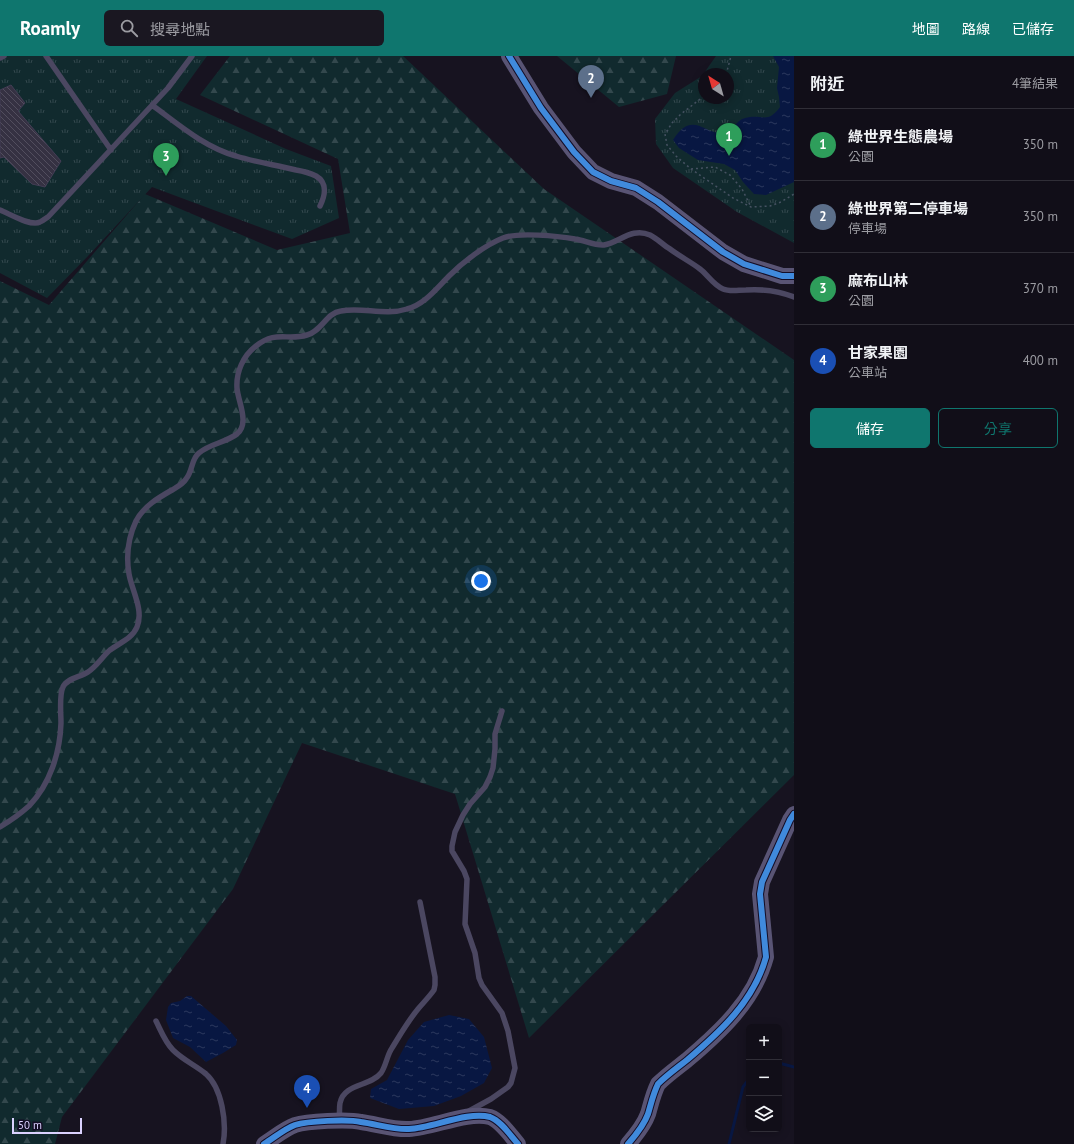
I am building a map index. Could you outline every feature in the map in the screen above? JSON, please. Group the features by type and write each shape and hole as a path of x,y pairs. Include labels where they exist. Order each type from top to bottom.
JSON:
{"street":[{"path":"509,56 541,108 574,152 592,172 611,181 636,188 658,202 723,252 744,264 782,276 794,276"},
{"path":"628,1144 647,1116 654,1090 658,1084 714,1036 741,1008 751,994 764,967 766,958 760,894 762,882 794,814"},
{"path":"264,1144 295,1125 304,1123 358,1121 408,1130 457,1119 480,1116 489,1117 495,1120 518,1144"}],"lane":[{"path":"0,58 4,56"},
{"path":"46,56 110,150"},
{"path":"0,210 35,224 48,217 168,88 192,56"},
{"path":"152,104 180,126 213,147 235,156 304,172 317,177 324,185 325,196 320,206"},
{"path":"0,827 14,818 37,797 52,769 58,753 61,728 62,687 89,671 110,650 128,638 138,625 138,605 129,573 128,550 130,536 137,519 155,499 185,481 189,476 193,460 198,453 218,442 236,435 240,431 243,418 237,388 238,374 241,363 249,351 257,344 267,338 278,336 307,335 319,328 328,318 339,311 357,310 390,313 405,310 417,305 436,290 450,275 492,243 505,237 518,234 576,239 603,245 625,236 646,233 701,269 718,287 733,291 767,291 787,294 794,297"},
{"path":"457,1119 508,1087 511,1083 515,1068 508,1031 502,1013 482,985 479,978 475,953 466,924 467,879 452,851 455,832 463,815 470,804 485,787 490,777 493,768 495,734 502,710"},
{"path":"339,1121 340,1103 342,1098 352,1088 369,1082 380,1074 391,1049 408,1022 434,990 435,977 420,902"},
{"path":"156,1021 172,1049 207,1075 216,1087 221,1100 224,1126 223,1144"}],"path":[{"path":"728,68 731,56"},
{"path":"698,101 672,123 665,134 667,145 676,156 691,169 733,198 752,207 770,206 781,202 794,194"},
{"path":"691,169 715,167 730,175 742,189 752,207"}],"green space":[{"path":"0,56 207,56 176,99 286,149 331,166 339,218 292,239 152,187 47,298 0,273"},
{"path":"230,56 403,56 544,189 794,360 794,775 529,1038 455,794 302,743 233,889 62,1117 55,1144 0,1144 0,281 49,305 145,194 277,250 350,233 338,159 200,95"},
{"path":"557,56 676,56 667,94 619,107"},
{"path":"716,56 794,56 794,243 737,212 673,168 656,144 655,119 675,93 698,79 698,104 734,104 734,68 708,68"}],"water":[{"path":"773,56 794,56 794,182 766,195 754,194 735,170 724,164 698,160 679,148 673,140 680,131 687,126 699,126 719,133 727,133 730,132 742,119 771,116 780,107 777,88 779,67"},
{"path":"187,996 191,996 226,1026 237,1040 236,1045 206,1062 190,1047 173,1038 166,1020 168,1007 171,1003 180,1001"},
{"path":"449,1015 469,1019 484,1037 492,1068 484,1083 461,1096 434,1106 399,1109 370,1098 371,1089 387,1080 408,1040 424,1022"}],"building":[{"path":"11,85 25,103 18,111 61,161 45,187 32,184 4,157 0,158 0,90"}],"waterway":[{"path":"782,1064 794,1067"},
{"path":"729,1144 743,1087 746,1083"}],"cycle path":[{"path":"509,56 541,108 574,152 593,172 611,181 636,188 658,202 723,252 744,264 782,276 794,276"},
{"path":"628,1144 646,1118 658,1084 723,1027 744,1002 761,973 766,957 760,894 762,882 794,814"},
{"path":"264,1144 295,1125 309,1122 355,1121 392,1128 409,1129 471,1116 490,1117 494,1119 518,1144"}],"place":[{"name":"綠世界第二停車場","path":"591,98"},
{"name":"綠世界生態農場","path":"729,156"},
{"name":"麻布山林","path":"166,176"},
{"name":"甘家果園","path":"307,1108"}]}
